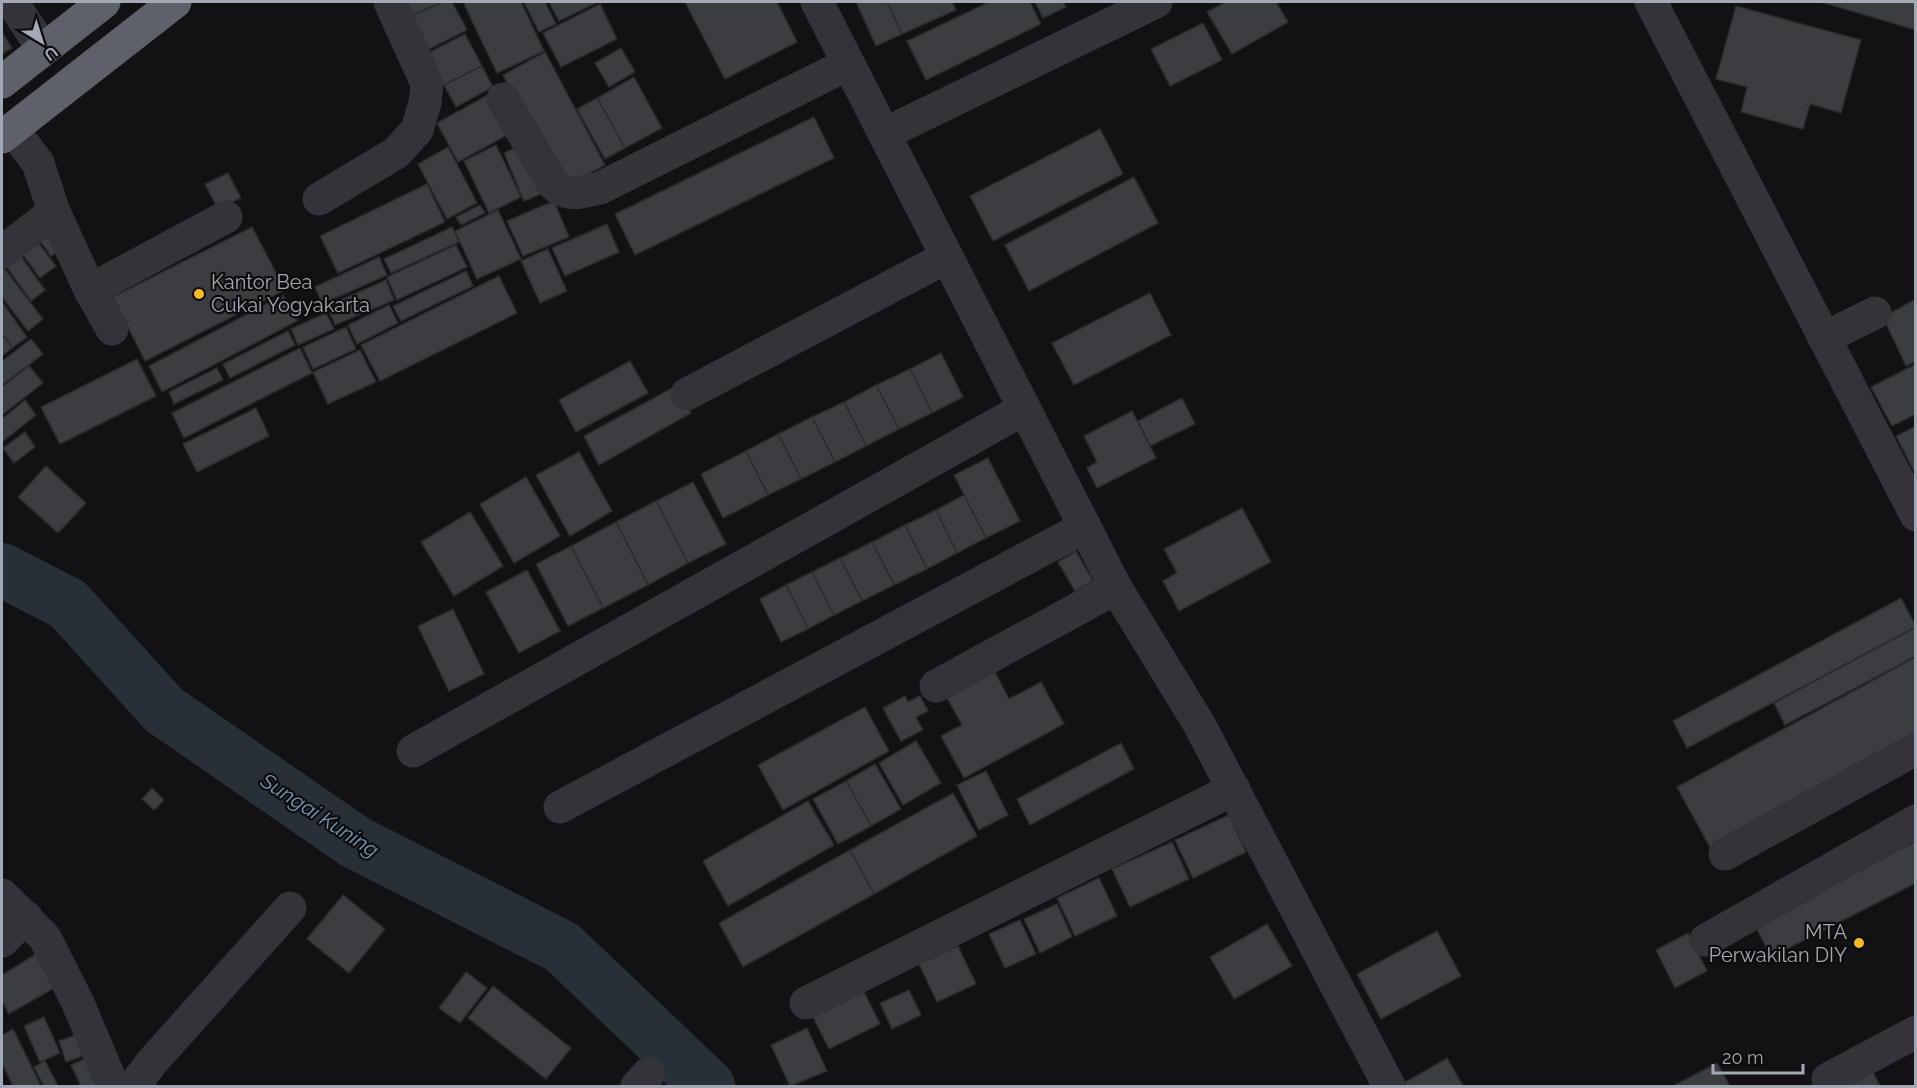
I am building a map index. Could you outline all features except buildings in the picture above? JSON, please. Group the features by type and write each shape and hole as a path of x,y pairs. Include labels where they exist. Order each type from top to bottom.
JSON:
{"highway":[{"path":"2,82 104,2"},
{"path":"7,133 175,2"}],"street":[{"path":"12,2 43,49"},
{"path":"319,199 396,153 417,130 425,103 427,84 390,2"},
{"path":"817,2 1116,588 1199,724 1389,1086"},
{"path":"884,134 1156,2"},
{"path":"1651,2 1916,515"},
{"path":"503,99 553,184 562,192 576,194 600,188 848,64"},
{"path":"7,133 38,163 54,212 90,290 112,329"},
{"path":"2,252 54,212"},
{"path":"90,290 226,217"},
{"path":"687,394 947,257"},
{"path":"1824,338 1875,314"},
{"path":"413,751 1024,409"},
{"path":"560,807 1085,527"},
{"path":"936,686 1116,588"},
{"path":"1725,854 1916,749"},
{"path":"806,1003 1234,789"},
{"path":"1706,940 1916,821"},
{"path":"2,895 45,938 113,1086"},
{"path":"134,1086 152,1062 290,908"},
{"path":"2,941 26,917"},
{"path":"1828,1079 1916,1032"}],"waterway":[{"name":"Sungai Kuning","path":"2,570 68,604 164,710 355,842 562,947 708,1086"}],"place":[{"name":"Kantor Bea Cukai Yogyakarta","path":"199,294"},
{"name":"MTA Perwakilan DIY","path":"1859,943"}]}
